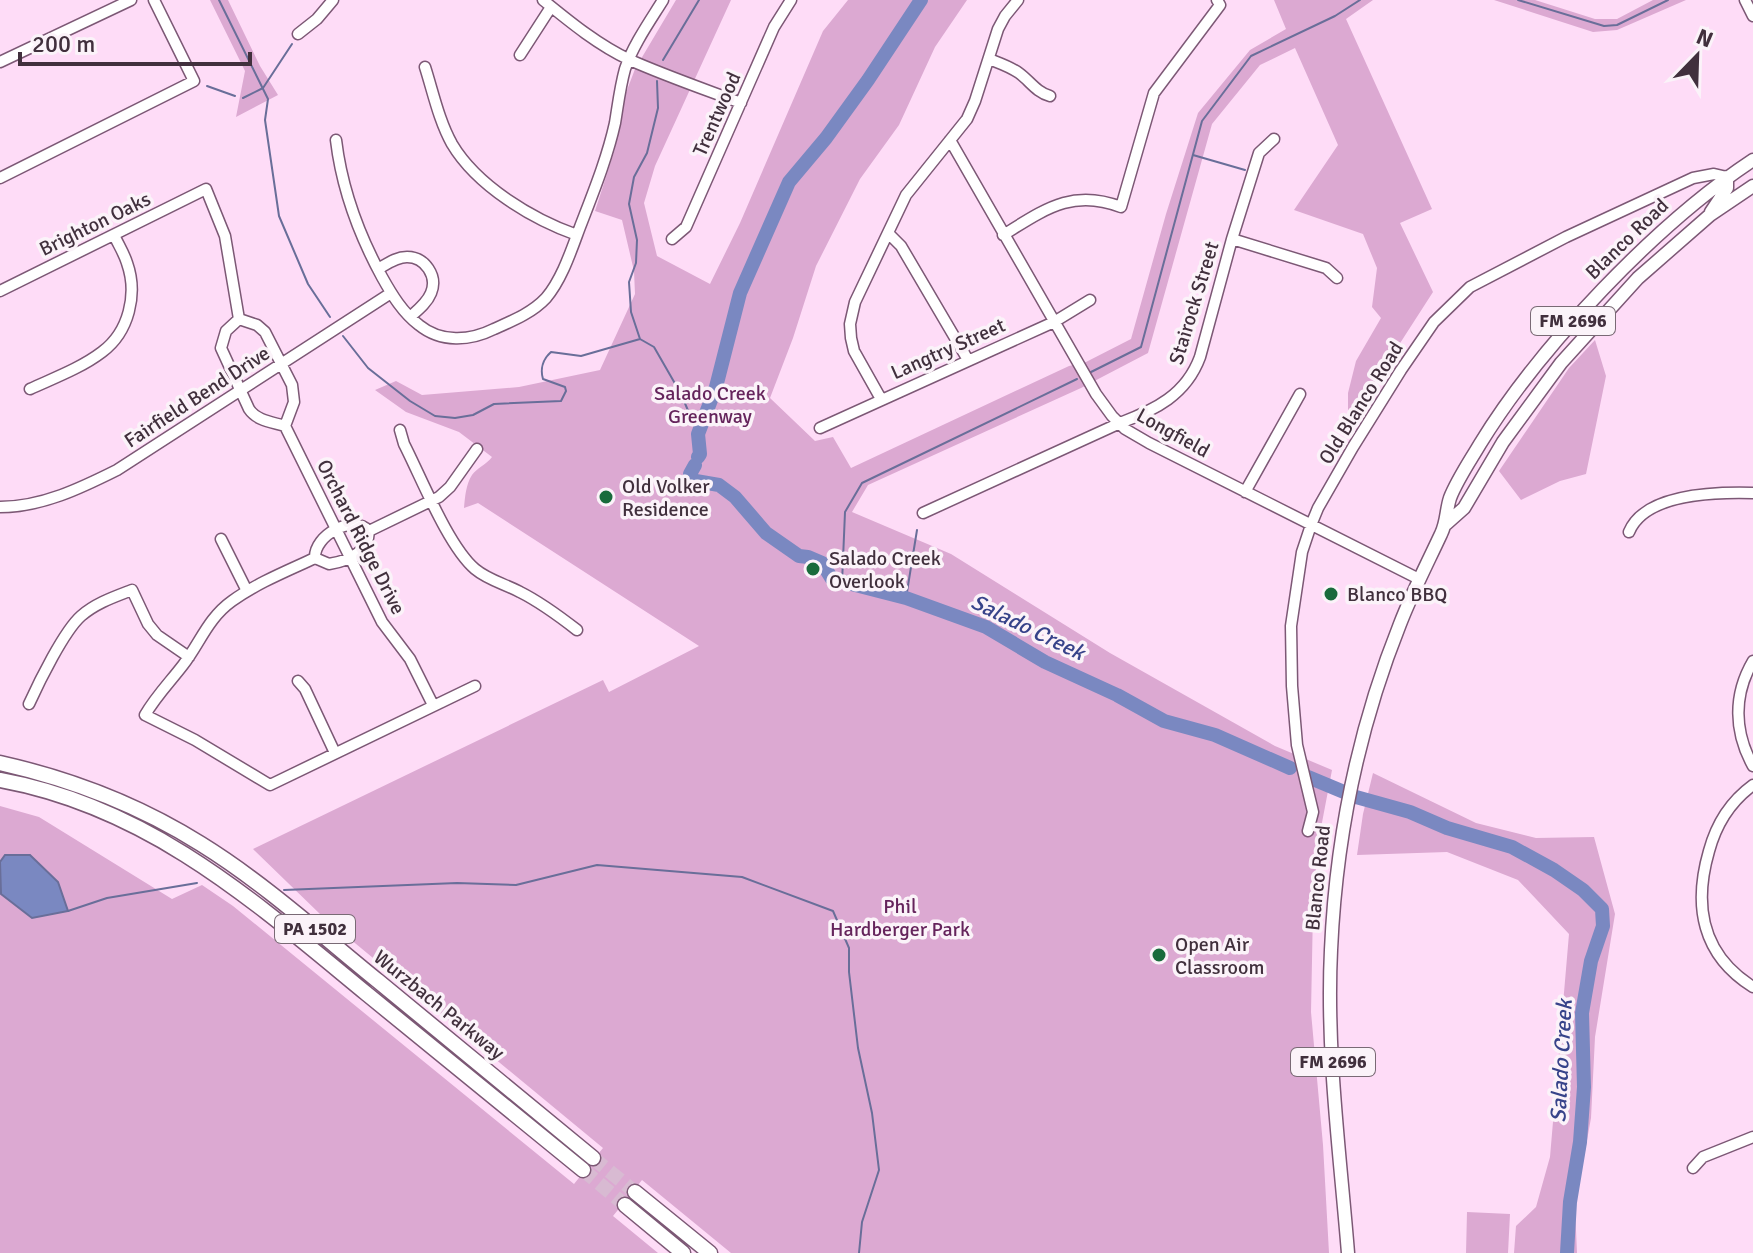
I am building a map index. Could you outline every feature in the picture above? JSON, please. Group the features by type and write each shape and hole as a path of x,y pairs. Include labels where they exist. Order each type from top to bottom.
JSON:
{"highway":[{"name":"Wurzbach Parkway","path":"0,763 67,781 127,804 223,858 274,896 593,1158"},
{"name":"Wurzbach Parkway","path":"0,780 38,789 112,815 201,863 266,911 583,1170"},
{"path":"635,1192 710,1253"},
{"path":"625,1205 683,1253"}],"main road":[{"name":"Blanco Road","path":"1348,1253 1330,1013 1330,953 1345,811 1384,666 1419,579 1446,524 1449,499 1513,394 1578,315 1668,225 1753,160"},
{"path":"1710,215 1725,193 1727,177"},
{"name":"Blanco Road","path":"1446,524 1464,508 1503,442 1561,363 1638,278 1710,215 1753,186"}],"street":[{"path":"0,62 131,0"},
{"path":"0,178 194,81 154,0"},
{"path":"298,34 317,19 333,0"},
{"path":"336,140 348,203 358,230 391,293 419,326 436,335 455,339 482,335 523,315 545,298 555,284 606,157 615,123 619,89 629,59 663,0"},
{"name":"Trentwood","path":"672,239 686,227 774,27 791,0"},
{"path":"881,399 854,351 850,324 855,302 914,183 967,119 1001,23 1018,0"},
{"path":"1745,0 1753,16"},
{"path":"1003,235 1061,202 1102,200 1121,207 1154,93 1218,3"},
{"path":"520,55 547,4 629,59 741,103"},
{"path":"989,59 1013,69 1036,89 1050,96"},
{"path":"425,67 447,134 468,167 503,196 549,225 577,235"},
{"name":"Stairock Street","path":"923,513 1144,414 1178,392 1189,380 1200,357 1259,153 1274,139"},
{"name":"Longfield","path":"950,140 1096,394 1125,429 1419,579"},
{"name":"Old Blanco Road","path":"1308,831 1313,812 1297,745 1290,657 1291,626 1302,552 1318,508 1401,370 1434,322 1470,287 1566,237 1693,178 1714,174 1727,177"},
{"name":"Brighton Oaks","path":"0,291 206,189 225,236 239,319"},
{"path":"888,233 901,246 968,360"},
{"path":"30,389 102,352 123,327 131,304 131,279 114,235"},
{"path":"1232,239 1326,268 1337,278"},
{"path":"378,269 397,258 406,257 421,261 431,272 432,291 410,317"},
{"name":"Fairfield Bend Drive","path":"0,514 6,507 47,500 117,470 391,293"},
{"name":"Langtry Street","path":"820,428 1054,322 1090,300"},
{"path":"239,319 257,325 265,332 282,364 294,393 285,426 252,414 221,348 226,331 239,319"},
{"path":"1245,492 1300,394"},
{"name":"Orchard Ridge Drive","path":"285,426 382,622 410,659 433,705"},
{"path":"400,430 404,444 455,545 472,567 543,605 577,630"},
{"path":"369,531 432,501 450,487 477,449"},
{"path":"1629,532 1641,515 1658,506 1708,493 1753,493"},
{"path":"315,558 314,551 320,541 337,530 357,524 369,531 365,549 350,557 329,564 315,558 231,602 212,619 189,657 145,715 222,755 270,785 475,686"},
{"path":"221,539 247,591"},
{"path":"29,704 76,622 94,607 132,590 148,624 157,635 189,657"},
{"path":"1753,661 1742,683 1737,713 1742,742 1753,766"},
{"path":"298,681 305,689 335,753"},
{"path":"1753,785 1733,803 1716,829 1704,867 1700,899 1707,933 1717,953 1731,970 1753,987"},
{"path":"1693,1168 1703,1157 1753,1137"}],"green space":[{"path":"210,0 228,0 260,66 278,95 236,117 245,71"},
{"name":"Phil Hardberger Park","path":"676,0 731,0 655,166 644,203 657,256 710,284 740,223 823,31 848,0 967,0 935,47 899,125 860,179 816,266 770,398 815,441 833,437 851,468 1131,339 1198,113 1250,50 1286,29 1274,0 1373,0 1346,19 1432,209 1400,223 1433,292 1348,424 1348,393 1356,361 1381,318 1372,307 1377,268 1363,234 1294,210 1338,145 1295,48 1260,65 1212,124 1148,353 1081,388 868,485 852,512 951,554 1110,653 1275,746 1332,770 1315,879 1311,1012 1329,1253 731,1253 642,1180 613,1216 658,1253 0,1253 0,806 39,817 172,899 202,885 233,906 574,1184 603,1148 321,915 253,849 603,680 609,692 699,646 478,503 464,508 470,479 492,457 459,432 406,412 375,390 396,381 422,395 519,387 600,370 635,294 634,271 622,220 595,211 615,149 624,98 635,69"},
{"path":"1494,0 1535,0 1595,19 1617,19 1653,0 1686,0 1617,30 1593,32"},
{"path":"1595,340 1606,376 1586,474 1560,481 1521,500 1499,471 1569,368"},
{"path":"1373,773 1476,823 1536,838 1594,837 1615,914 1595,1037 1591,1118 1575,1207 1577,1253 1514,1253 1516,1226 1536,1207 1550,1157 1569,934 1518,880 1447,852 1357,855"},
{"path":"1467,1212 1510,1214 1508,1253 1466,1253"}],"water":[{"path":"5,855 30,855 58,882 68,911 32,918 1,894 0,862"}],"waterway":[{"path":"219,0 268,99 265,120 279,216 308,284 330,317"},
{"path":"663,60 699,0"},
{"name":"Salado Creek","path":"698,457 698,434 716,387 740,293 789,182 826,138 921,0"},
{"path":"1091,372 1141,347 1202,121 1251,56 1335,16 1360,0"},
{"path":"1518,0 1604,26 1617,25 1668,0"},
{"path":"243,98 263,88 292,44"},
{"path":"657,81 658,108 647,153 634,177 629,204 637,240 636,263 629,282 631,312 640,339 654,347 681,394 698,434"},
{"path":"207,86 235,96"},
{"path":"1193,155 1245,170"},
{"path":"343,336 368,368 410,401 435,416 455,418 473,415 494,404 561,401 565,387 543,379 542,375 544,361 551,352 581,356 640,339"},
{"path":"842,583 845,512 862,483 1077,379"},
{"name":"Salado Creek","path":"695,465 690,480 719,485 735,497 766,533 799,556 822,563 832,579 906,598 986,627 1045,662 1117,695 1164,721 1215,735 1290,768"},
{"path":"906,598 917,530"},
{"name":"Salado Creek","path":"1308,777 1356,797 1512,847 1554,870 1583,890 1602,909 1603,926 1591,961 1582,1013 1584,1087 1567,1253"},
{"path":"284,890 457,883 516,885 597,865 742,877 833,911 849,948 858,1048 872,1113 879,1170 862,1222 859,1253"},
{"path":"68,911 107,898 197,883"}],"tunnel":[{"path":"593,1158 635,1192"},
{"path":"583,1170 625,1205"}],"place":[{"name":"Old Volker Residence","path":"606,497"},
{"name":"Salado Creek Overlook","path":"813,569"},
{"name":"Blanco BBQ","path":"1331,594"},
{"name":"Open Air Classroom","path":"1159,955"}],"park label":[{"name":"Salado Creek Greenway","path":"710,404"}]}
